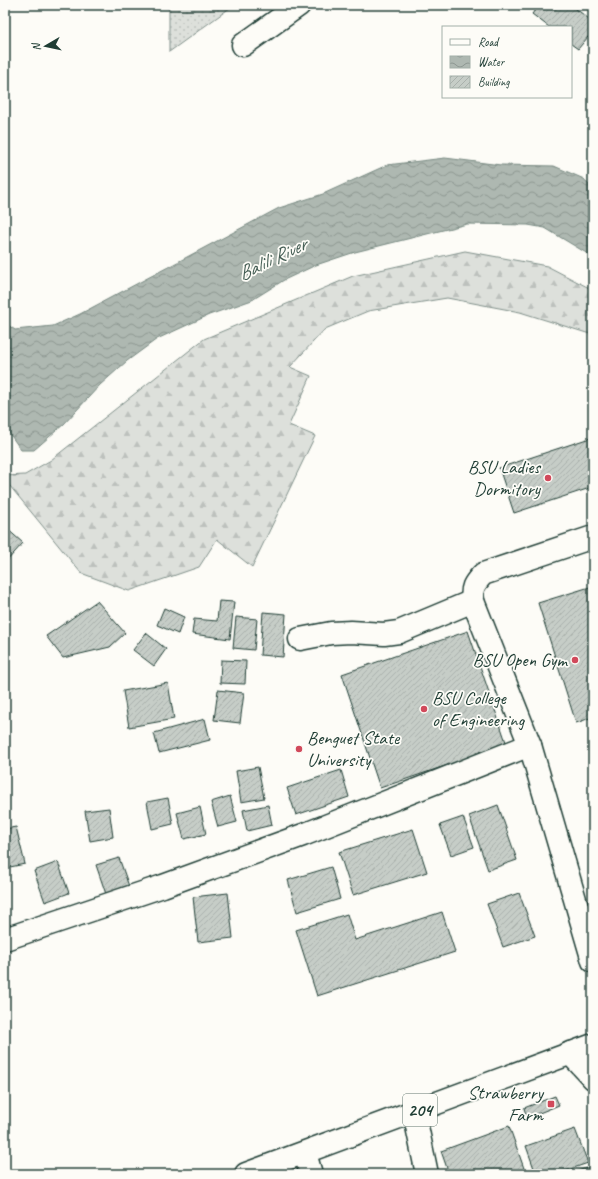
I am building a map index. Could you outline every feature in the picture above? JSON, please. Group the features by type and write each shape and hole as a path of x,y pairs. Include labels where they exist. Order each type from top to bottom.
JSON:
{"main road":[{"path":"243,45 299,5"},
{"path":"593,536 483,574 474,583 472,592 473,601 530,745 593,961"},
{"path":"300,639 331,633 351,632 384,634 399,632 473,601"},
{"path":"5,940 163,886 303,835 530,745"},
{"name":"204","path":"246,1174 593,1045"},
{"path":"570,1053 593,1078"},
{"path":"414,1112 427,1174"},
{"path":"305,1153 311,1174"}],"green space":[{"path":"169,5 234,5 169,52"},
{"path":"465,251 547,266 593,290 593,335 520,312 447,298 368,311 325,329 290,367 311,376 289,425 315,436 252,567 217,539 199,567 129,591 81,573 5,480 5,476 25,475 51,460 204,339 353,276"}],"water":[{"name":"Balili River","path":"445,158 501,165 554,166 584,179 593,190 593,257 545,228 528,225 467,224 355,252 316,265 284,280 252,300 209,315 157,339 127,361 100,385 64,424 34,450 21,450 5,427 5,323 15,330 53,326 80,314 279,208 323,194 387,165"}],"building":[{"path":"539,5 550,5 556,9 559,5 571,5 593,22 593,41 588,37 578,49 572,45 572,26 548,26 532,14"},
{"name":"BSU Ladies Dormitory","path":"593,437 593,487 514,513 499,468"},
{"path":"5,527 23,543 5,563"},
{"name":"BSU Open Gym","path":"593,586 593,717 576,723 538,603"},
{"path":"97,601 125,633 110,647 63,658 46,636"},
{"path":"219,601 234,602 230,639 192,634 194,619 217,621"},
{"path":"164,608 184,617 178,634 157,625"},
{"path":"263,612 286,614 283,657 260,655"},
{"path":"236,617 257,619 254,650 233,648"},
{"name":"BSU College of Engineering","path":"468,631 507,745 380,788 342,674"},
{"path":"146,633 166,649 154,666 133,650"},
{"path":"221,660 246,661 245,684 220,683"},
{"path":"168,683 174,719 129,727 123,691"},
{"path":"218,690 244,693 240,723 214,720"},
{"path":"205,719 210,740 159,753 154,733"},
{"path":"258,767 264,798 241,802 236,771"},
{"path":"341,770 349,797 296,815 287,788"},
{"path":"230,796 237,822 218,827 211,802"},
{"path":"168,798 173,824 152,829 147,802"},
{"path":"268,805 272,825 247,831 243,810"},
{"path":"498,805 517,860 488,870 469,816"},
{"path":"200,807 206,834 184,839 177,813"},
{"path":"109,808 113,837 90,841 85,811"},
{"path":"463,817 474,847 451,855 440,825"},
{"path":"16,827 25,864 5,868 5,829"},
{"path":"413,829 427,872 353,895 339,852"},
{"path":"119,858 131,892 108,900 96,865"},
{"path":"58,862 69,893 45,902 34,871"},
{"path":"331,867 340,899 297,912 288,880"},
{"path":"228,893 233,938 198,942 193,897"},
{"path":"519,893 535,936 503,947 487,904"},
{"path":"442,912 455,952 317,996 296,930 347,914 355,940"},
{"path":"555,1096 559,1105 527,1118 524,1108"},
{"path":"509,1126 526,1174 449,1174 441,1151"},
{"path":"575,1129 588,1163 556,1174 536,1174 526,1146"},
{"path":"593,1166 593,1174 568,1174"}],"place":[{"name":"BSU Ladies Dormitory","path":"548,478"},
{"name":"BSU Open Gym","path":"575,660"},
{"name":"BSU College of Engineering","path":"424,709"},
{"name":"Benguet State University","path":"299,749"},
{"name":"Strawberry Farm","path":"551,1104"}]}
